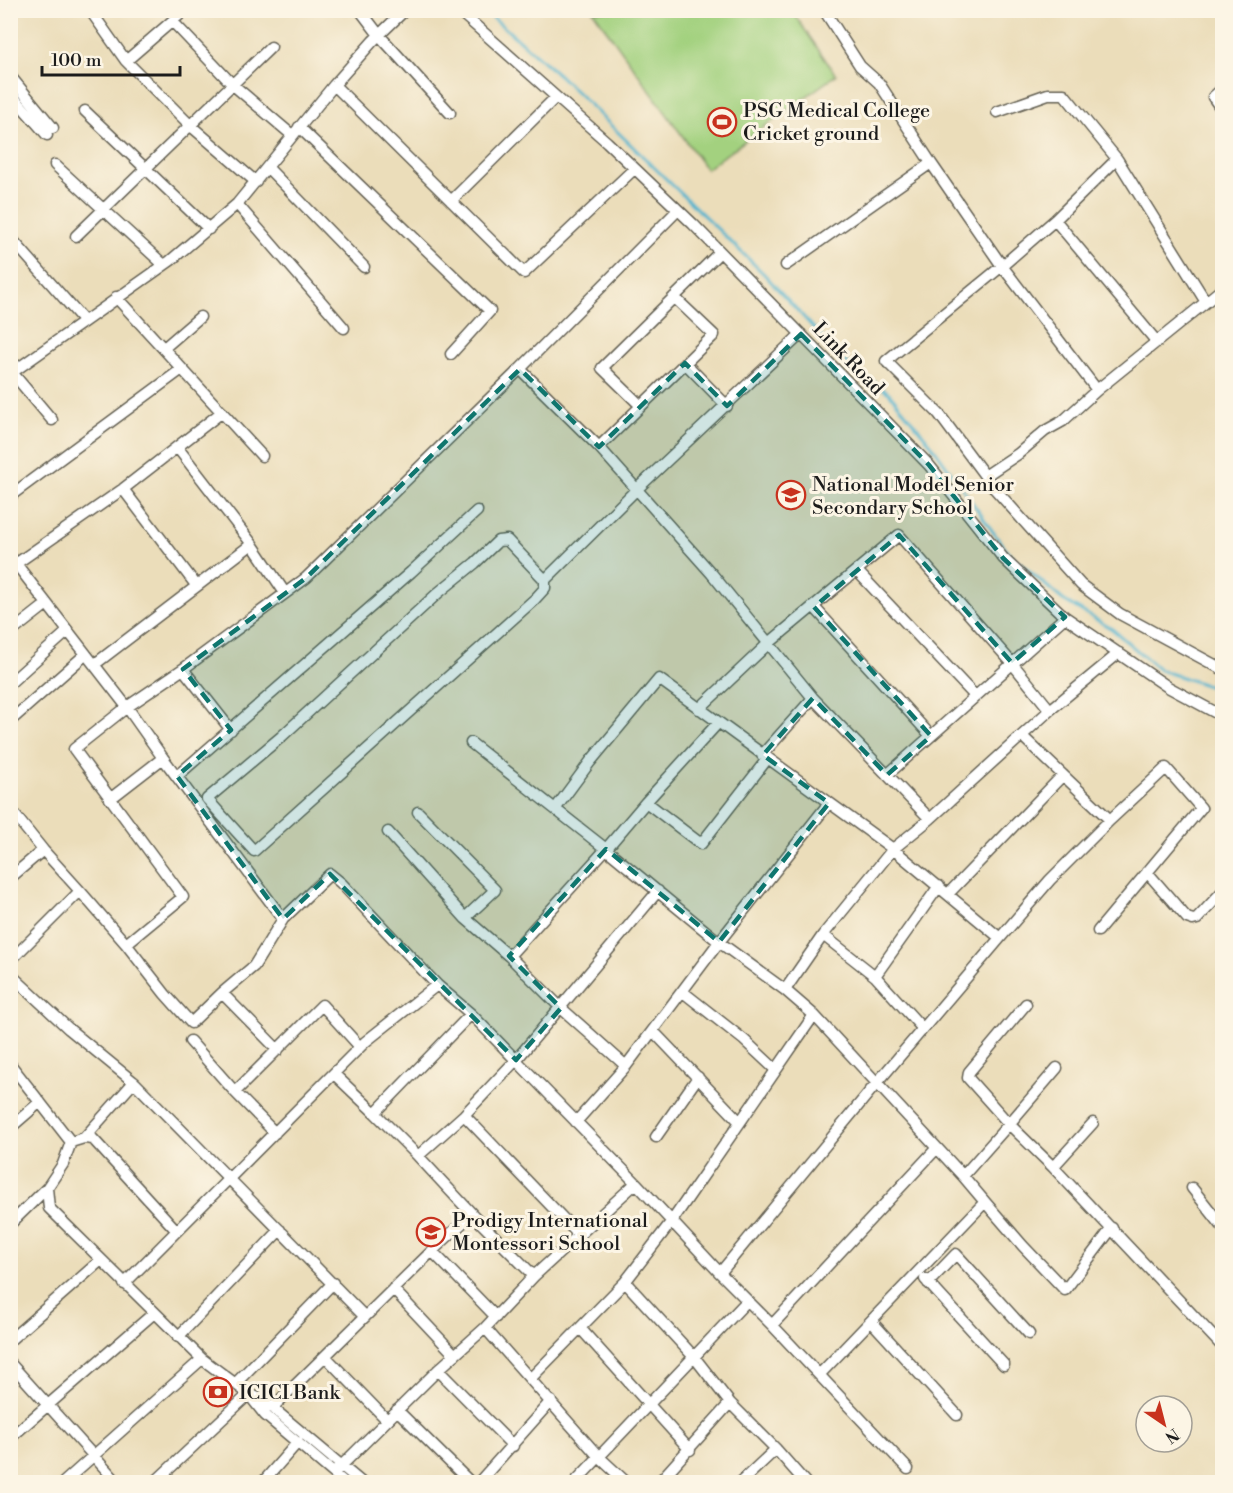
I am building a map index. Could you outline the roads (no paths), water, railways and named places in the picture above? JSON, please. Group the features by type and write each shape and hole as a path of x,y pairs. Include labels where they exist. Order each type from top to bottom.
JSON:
{"street":[{"path":"90,10 126,61 191,126 256,182"},
{"path":"126,61 184,10"},
{"path":"360,10 379,35 450,113"},
{"path":"52,420 11,372 164,265 237,204 334,85 405,10"},
{"name":"Link Road","path":"458,10 678,210 929,465 1003,558 1065,616 1168,687 1222,716"},
{"path":"824,10 860,66 879,83 1002,266 1097,390"},
{"path":"172,22 232,84 296,131 490,311 451,354"},
{"path":"76,236 271,47"},
{"path":"10,75 50,131 10,93"},
{"path":"334,85 524,273 634,169"},
{"path":"1222,89 1213,97 1222,110"},
{"path":"997,111 1048,94 1064,94 1117,159 1206,302"},
{"path":"451,201 556,97"},
{"path":"85,111 209,229"},
{"path":"1117,159 1002,266 886,361 939,414 985,476 1081,585 1120,614 1222,669"},
{"path":"786,265 932,163"},
{"path":"56,165 164,265"},
{"path":"268,168 364,267"},
{"path":"237,204 344,328"},
{"path":"126,944 183,897 74,749 127,707 183,669 306,578 520,369 678,210"},
{"path":"1054,220 1157,342"},
{"path":"10,237 84,321"},
{"path":"641,406 602,368 720,252"},
{"path":"985,476 1018,454 1045,431 1063,421 1097,390 1222,289"},
{"path":"116,297 262,456"},
{"path":"599,447 714,335 675,297"},
{"path":"164,348 200,317"},
{"path":"545,580 507,540 498,541 280,737 207,799 255,851 535,599 545,588 545,580 637,489 801,334"},
{"path":"685,363 727,406"},
{"path":"10,496 182,369"},
{"path":"520,369 599,447 712,574 813,698 930,819"},
{"path":"222,412 123,489 14,559 95,664 283,919"},
{"path":"177,447 252,544 285,593"},
{"path":"123,489 196,585"},
{"path":"177,776 411,572 477,511"},
{"path":"699,709 768,644 899,535 1012,663 1050,710"},
{"path":"95,664 252,544"},
{"path":"857,571 975,696"},
{"path":"12,630 47,604"},
{"path":"814,607 931,736"},
{"path":"887,775 1065,616"},
{"path":"10,683 68,631"},
{"path":"785,990 823,935 893,849 930,819 1050,710 1119,653"},
{"path":"10,721 86,654"},
{"path":"183,669 231,730"},
{"path":"556,808 590,762 659,679 893,849 1000,938"},
{"path":"646,802 701,844 765,757 813,698"},
{"path":"509,956 718,723"},
{"path":"1022,736 1110,820"},
{"path":"471,743 556,808 719,942 785,990 814,1015 1065,1290 1112,1228"},
{"path":"110,799 163,758"},
{"path":"720,1273 922,1029 1050,880 1166,768 1201,808 1098,931"},
{"path":"948,894 1063,775"},
{"path":"576,1122 626,1066 719,942 830,803"},
{"path":"10,809 191,1023 254,966 283,919 330,874 437,985 471,1014 636,1183 908,1469"},
{"path":"418,812 495,890 465,918"},
{"path":"388,832 465,918 509,956 561,1008 626,1066"},
{"path":"10,878 43,850"},
{"path":"1147,872 1187,918 1192,920 1197,919 1222,892"},
{"path":"875,976 939,886"},
{"path":"10,961 80,891"},
{"path":"417,1156 464,1114 516,1060 658,891"},
{"path":"823,935 875,976 922,1029"},
{"path":"10,974 69,1029 134,1082 365,1317"},
{"path":"124,1284 360,1047 437,985"},
{"path":"683,992 744,1040 776,1070"},
{"path":"222,993 278,1050"},
{"path":"1026,1004 969,1072 968,1078 1009,1124 1112,1228 1222,1346"},
{"path":"235,1092 322,1005 360,1047"},
{"path":"375,1113 471,1014"},
{"path":"531,1378 626,1282 672,1221 814,1015"},
{"path":"653,1031 739,1121"},
{"path":"190,1041 275,1133"},
{"path":"10,1064 71,1142"},
{"path":"963,1176 1057,1068"},
{"path":"334,1074 534,1276"},
{"path":"656,1137 698,1077"},
{"path":"84,1138 134,1082"},
{"path":"10,1128 40,1102"},
{"path":"464,1114 579,1235"},
{"path":"1053,1167 1093,1123"},
{"path":"71,1142 84,1138 93,1139 177,1231"},
{"path":"10,1224 47,1188 63,1164 71,1142"},
{"path":"772,1325 937,1148"},
{"path":"338,1469 485,1328 534,1276 636,1183"},
{"path":"47,1188 49,1208 124,1284 202,1359 272,1408 338,1469 345,1482"},
{"path":"1192,1188 1222,1226"},
{"path":"819,1375 985,1202"},
{"path":"272,1408 472,1214"},
{"path":"178,1337 280,1230"},
{"path":"432,1251 496,1317"},
{"path":"928,1283 956,1254 1029,1334"},
{"path":"10,1340 101,1260"},
{"path":"918,1272 1004,1365"},
{"path":"626,1282 695,1358 730,1403 806,1482"},
{"path":"235,1384 333,1283"},
{"path":"393,1289 455,1355"},
{"path":"574,1482 747,1302"},
{"path":"10,1438 154,1313"},
{"path":"871,1321 957,1415"},
{"path":"485,1328 599,1457 626,1482"},
{"path":"580,1328 690,1450"},
{"path":"325,1356 387,1420"},
{"path":"64,1482 202,1359"},
{"path":"10,1363 117,1482"},
{"path":"438,1371 513,1446"},
{"path":"249,1394 265,1415 298,1442 361,1482"},
{"path":"155,1482 249,1394"},
{"path":"478,1482 513,1446 551,1401"},
{"path":"659,1482 730,1403"},
{"path":"397,1410 470,1482"},
{"path":"263,1482 298,1442"},
{"path":"741,1482 776,1449"}],"waterway":[{"path":"484,10 559,75 763,273 843,360 889,393 931,444 1008,553 1063,600 1112,629 1160,670 1215,688 1222,695"}],"place":[{"name":"PSG Medical College Cricket ground","path":"722,122"},
{"name":"National Model Senior Secondary School","path":"791,495"},
{"name":"Prodigy International Montessori School","path":"431,1232"},
{"name":"ICICI Bank","path":"218,1392"}]}
